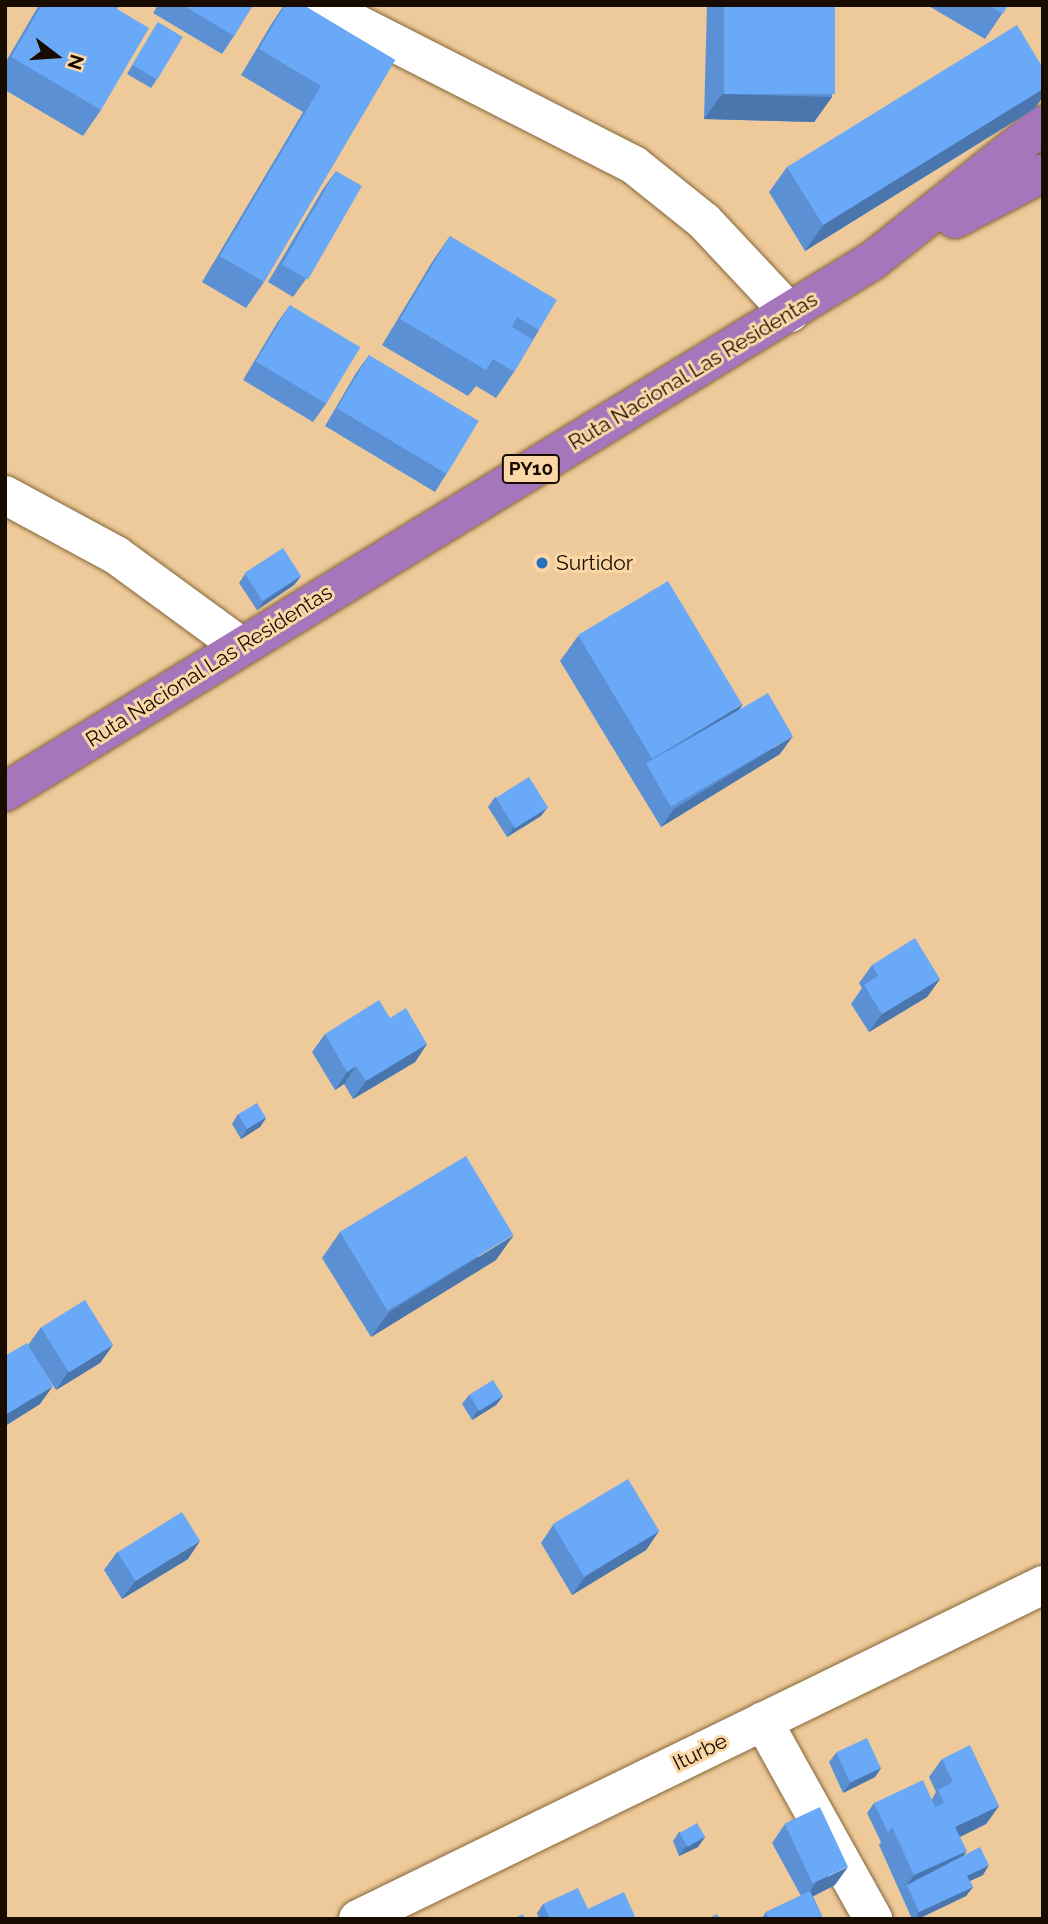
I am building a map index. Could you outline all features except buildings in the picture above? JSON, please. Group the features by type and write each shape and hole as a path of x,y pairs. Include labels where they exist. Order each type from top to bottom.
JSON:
{"highway":[{"path":"1036,148 1043,107"},
{"name":"Ruta Nacional Las Residentas","path":"5,792 239,645 790,313 872,261 1036,148"}],"street":[{"path":"320,5 634,164 705,221 790,313"},
{"path":"5,495 116,555 239,645"},
{"name":"Iturbe","path":"358,1919 1043,1585"},
{"path":"764,1721 873,1919"}],"place":[{"name":"Surtidor","path":"542,563"}]}
